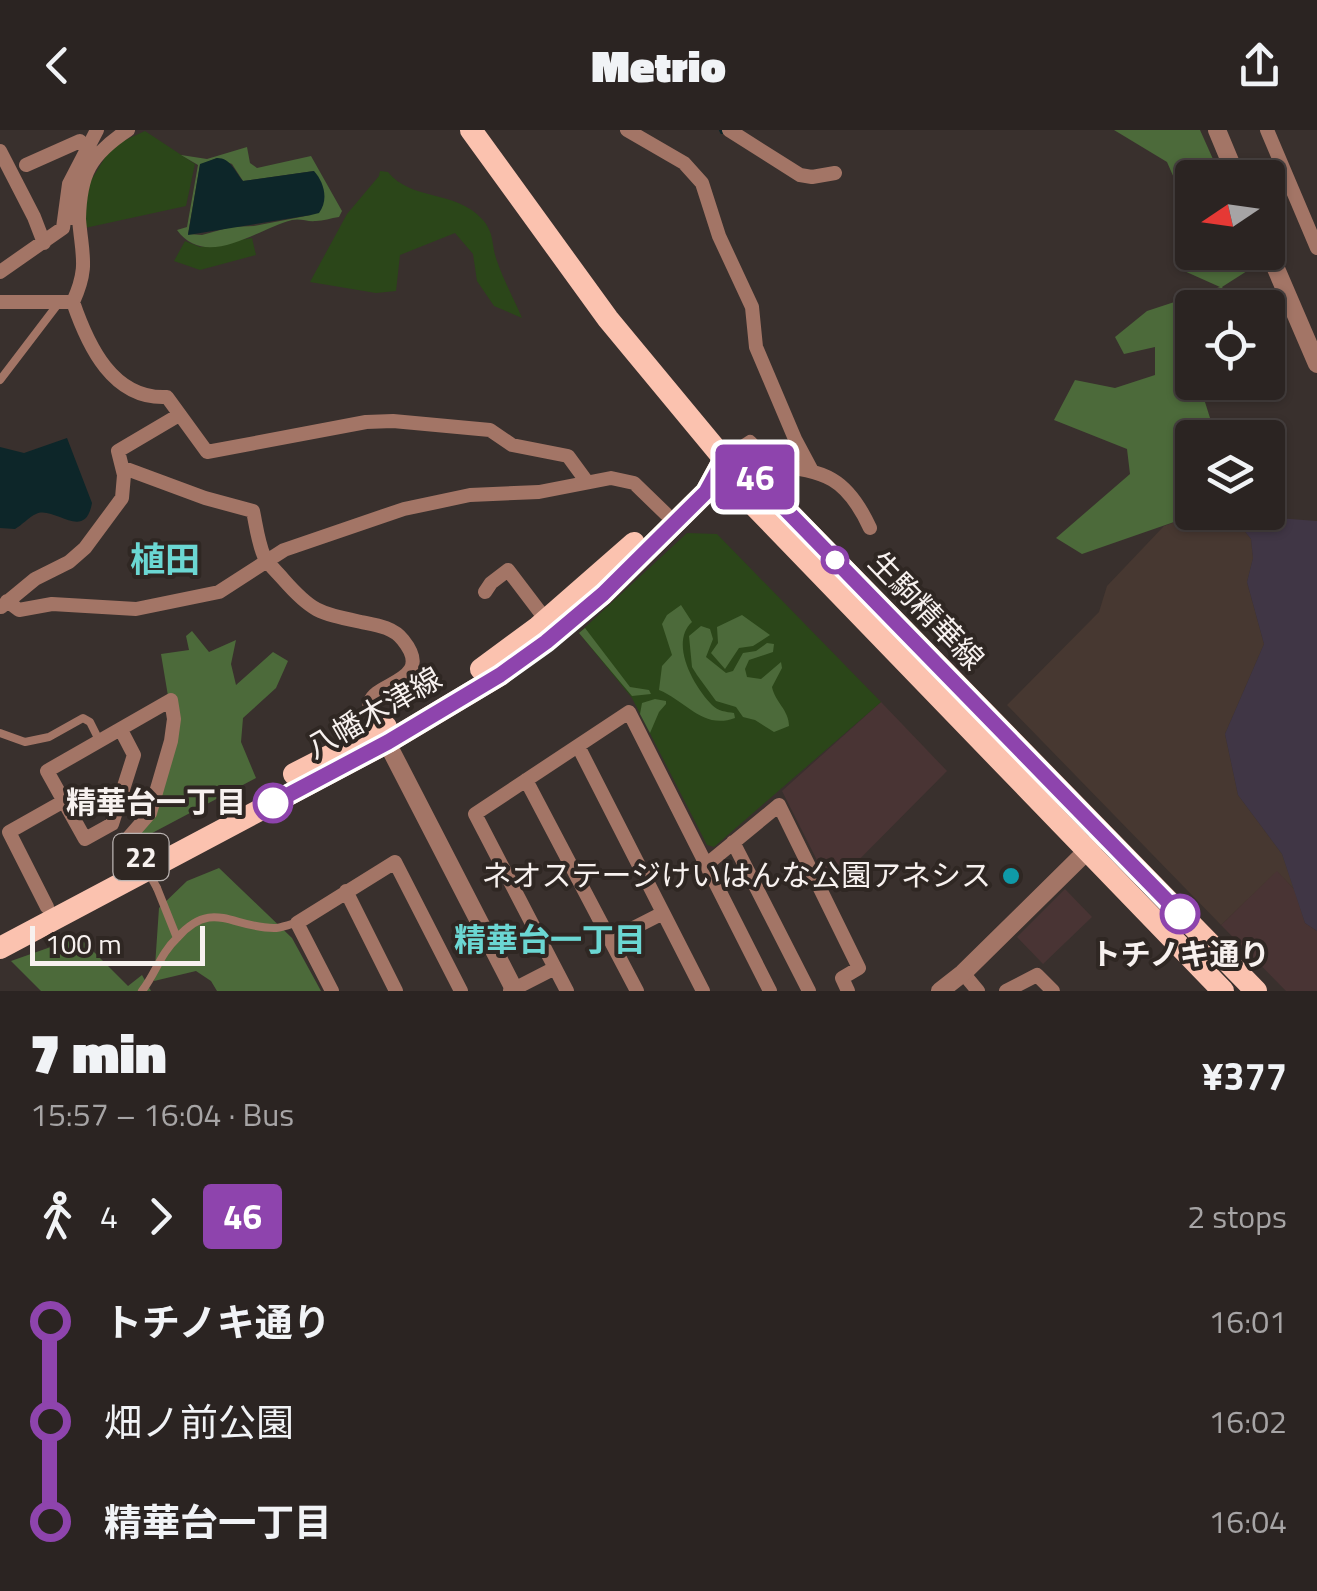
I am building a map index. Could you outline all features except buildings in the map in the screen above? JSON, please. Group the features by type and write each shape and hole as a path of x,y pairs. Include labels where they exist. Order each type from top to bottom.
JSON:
{"main road":[{"path":"471,130 608,319 724,459"},
{"name":"八幡木津線","path":"0,948 384,736 546,620 724,459"},
{"name":"八幡木津線","path":"0,932 500,675 589,606 706,492 724,459"},
{"name":"生駒精華線","path":"724,459 755,478 1094,844 1223,991"},
{"name":"生駒精華線","path":"1094,844 1256,991"}],"street":[{"path":"26,165 84,141 98,130"},
{"path":"0,272 63,228 72,218 87,170 108,143 128,130"},
{"path":"627,130 684,163 702,183 718,236 752,307 756,347 811,469"},
{"path":"728,130 800,175 835,173"},
{"path":"1216,130 1229,160"},
{"path":"1266,130 1317,248"},
{"path":"67,302 84,278 68,184 84,141"},
{"path":"0,151 44,243"},
{"path":"1278,270 1310,332 1317,364"},
{"path":"0,302 67,302"},
{"path":"67,302 109,373 131,391 167,397 207,452 366,422 393,421 490,430 512,445 568,456 587,482"},
{"path":"179,415 118,451 124,468 122,498 85,548 4,604 19,610 52,604 136,609 219,592 298,545 404,509 470,495 539,492 611,478 634,483 666,514"},
{"path":"724,459 750,442 773,466 811,469 828,475 858,502 870,528"},
{"path":"124,468 204,498 253,510 267,560 314,610 379,626 397,634 405,643 410,655 408,672 400,682 376,692 369,703 384,736 513,990 555,968"},
{"path":"485,592 491,582 508,570 546,620"},
{"path":"120,730 134,756 112,824 85,839 47,770 170,700 174,719 150,813 129,837"},
{"path":"567,991 474,814 630,712 770,991"},
{"path":"578,746 703,991"},
{"path":"526,780 637,991"},
{"path":"47,907 9,832 64,801"},
{"path":"706,865 779,805 859,968 842,978 848,991"},
{"path":"734,842 809,991"},
{"path":"940,991 1094,844"},
{"path":"332,991 298,923 395,862 462,991"},
{"path":"346,891 396,991"},
{"path":"610,940 663,913"},
{"path":"963,973 978,991"},
{"path":"1006,991 1037,974 1052,991"}],"lane":[{"path":"0,380 67,302"},
{"path":"0,733 24,742 49,737 83,718 90,722 100,742"},
{"path":"129,837 158,888 177,938"},
{"path":"142,991 152,979 158,960 190,922 216,916 272,928 298,923"}],"shaded area":[{"path":"1285,519 1317,521 1317,931 1305,923 1282,854 1238,795 1225,734 1264,644 1247,582 1253,558 1251,539 1244,530 1285,530"},
{"path":"1175,522 1175,530 1244,530 1251,539 1253,558 1247,582 1264,644 1225,734 1238,795 1282,854 1294,889 1277,871 1221,925 1007,705 1099,612 1107,586 1164,526"},
{"path":"881,702 947,771 831,888 782,791"},
{"path":"1277,870 1294,889 1305,923 1317,931 1317,991 1286,991 1221,925"},
{"path":"1065,889 1092,917 1043,964 1017,937"}],"green space":[{"path":"1114,130 1200,130 1213,160 1175,160 1175,180 1167,162"},
{"path":"145,131 195,164 186,206 85,228 84,192 112,146"},
{"path":"247,147 250,163 257,168 311,156 342,211 339,217 292,220 232,243 202,247 177,230 187,227 198,165 181,155 207,159","holes":["217,158 232,164 243,181 314,171 311,215 202,235 188,234 200,165"]},
{"path":"380,171 388,172 409,188 460,204 482,219 522,318 494,306 477,281 473,254 455,233 400,255 396,291 376,293 310,282 347,214"},
{"path":"252,238 256,255 200,270 174,261 185,241 200,247"},
{"path":"1182,270 1249,270 1222,287 1224,290 1211,290 1220,287"},
{"path":"1175,302 1175,400 1204,400 1211,420 1175,420 1175,522 1082,554 1056,538 1130,474 1127,449 1054,420 1075,380 1115,388 1155,375 1155,347 1124,354 1115,337 1147,311"},
{"path":"687,533 717,534 881,702 714,847 707,845 632,698 579,633"},
{"path":"681,605 692,622 683,641 683,653 692,676 712,705 734,713 735,718 724,721 704,717 659,690 662,666 672,655 662,624"},
{"path":"742,615 770,635 753,646 739,648 725,669 711,653 718,643 717,627"},
{"path":"701,626 710,629 713,639 706,657 726,673 733,671 743,653 774,644 773,652 749,660 745,669 747,677 761,679 781,662 772,687 789,726 774,732 743,717 736,707 716,701 692,667 689,636"},
{"path":"585,628 630,687 649,690 651,694 632,696 579,633"},
{"path":"192,631 209,652 236,640 231,664 236,685 273,652 288,661 276,688 243,718 241,742 256,778 139,840 133,834 169,760 168,696 161,654 189,650 186,636"},
{"path":"655,699 666,704 650,733 640,714 642,703"},
{"path":"219,868 292,938 321,991 217,991 211,981 196,971 154,981 159,908 187,881"},
{"path":"79,937 128,986 142,975 151,991 41,991 11,961"}],"water":[{"path":"217,158 229,163 243,181 314,171 324,191 322,208 311,215 188,235 200,164"},
{"path":"67,438 92,503 88,515 76,522 43,513 33,515 15,529 0,528 0,447 24,453"}],"bus line":[{"name":"46","path":"273,803 388,742 500,675 546,642 603,594 706,492 724,459 755,478 1180,914"}],"place":[{"name":"精華台一丁目","path":"273,803"},
{"name":"ネオステージけいはんな公園アネシス","path":"1011,876"},
{"name":"トチノキ通り","path":"1180,914"}],"district":[{"name":"植田","path":"165,560"},
{"name":"精華台一丁目","path":"550,940"}]}
